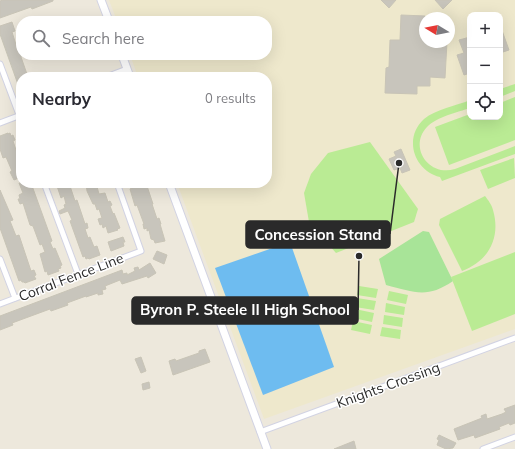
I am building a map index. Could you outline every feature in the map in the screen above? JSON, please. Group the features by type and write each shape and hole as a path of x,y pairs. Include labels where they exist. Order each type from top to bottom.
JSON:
{"main road":[{"path":"101,0 107,16"},
{"path":"124,60 128,72"},
{"path":"171,188 267,449"}],"street":[{"path":"0,64 16,106"},
{"path":"119,72 127,69"},
{"path":"0,123 16,118"},
{"path":"46,188 78,274"},
{"name":"Corral Fence Line","path":"0,304 141,251 119,188"},
{"path":"0,259 15,298"},
{"name":"Knights Crossing","path":"260,432 515,338"},
{"path":"483,449 515,437"}],"shaded area":[{"path":"109,0 515,0 515,329 264,419 179,188 272,188 272,72 136,72 132,60 272,60 272,16 115,16"}],"green space":[{"path":"515,84 515,91 503,96 503,88"},
{"path":"515,97 515,140 449,165 435,127 467,115 467,120 503,120 503,102"},
{"path":"467,101 467,109 436,120 427,127 422,135 420,143 424,158 437,169 455,169 515,146 515,154 442,181 440,177 431,174 418,161 414,153 413,144 414,135 424,119 440,110"},
{"path":"370,142 418,209 414,222 336,253 309,222 304,193 311,174 328,153"},
{"path":"514,158 515,178 488,189 480,170"},
{"path":"485,196 493,210 495,220 494,239 491,247 479,261 462,271 439,225 440,219"},
{"path":"423,231 429,232 453,281 444,287 428,292 413,292 386,285 379,259"},
{"path":"515,252 515,314 472,331 451,277"},
{"path":"359,286 378,289 376,298 357,295"},
{"path":"389,291 408,295 406,304 387,300"},
{"path":"357,298 376,301 374,310 355,307"},
{"path":"386,303 405,307 404,315 385,312"},
{"path":"355,309 374,313 372,322 353,318"},
{"path":"384,315 403,318 402,327 383,324"},
{"path":"353,321 372,325 370,334 351,330"},
{"path":"382,327 401,330 400,339 380,336"}],"water":[{"path":"290,242 334,367 263,395 215,268"}],"building":[{"path":"381,0 396,0 389,8"},
{"path":"435,0 452,0 443,9"},
{"path":"0,1 53,1 32,9 31,7 0,18"},
{"path":"401,15 419,16 419,48 447,48 445,78 430,77 430,86 417,86 417,94 385,93 386,68 389,67 390,40 400,40"},
{"path":"12,22 15,31 12,32 16,45 16,60 22,60 26,72 16,72 16,79 0,34 0,26"},
{"path":"503,33 509,50 503,52"},
{"path":"467,38 467,74 464,75 457,55 464,53 459,40"},
{"path":"10,133 11,136 13,135 15,140 13,141 16,150 16,179 14,180 6,157 3,158 0,149 0,136"},
{"path":"401,149 410,170 402,173 400,168 394,170 389,159 396,156 394,152"},
{"path":"21,188 33,188 52,241 50,242 53,249 55,248 62,265 60,266 61,268 58,269 59,271 48,275 47,271 45,272 40,254 45,252 42,244 40,245 33,226 30,225 23,203 20,204 18,199 20,199 19,195 23,193"},
{"path":"58,188 71,188 75,201 77,200 85,224 87,223 88,228 85,229 88,238 90,237 94,247 97,246 100,255 89,259 86,259 85,256 83,257 68,211 60,214 59,211 65,208 64,205 66,204 64,196 61,198"},
{"path":"87,188 97,188 99,194 105,193 108,202 110,201 112,205 110,206 120,228 117,229 118,230 108,233 106,226 103,228 102,224 100,225 98,219 102,218 99,209 97,210 95,204 93,204"},
{"path":"148,188 157,219 159,218 161,224 165,241 155,243 154,240 151,239 149,230 147,231 147,228 144,229 144,224 137,205 135,206 130,189"},
{"path":"0,190 13,220 10,221 16,236 19,235 31,271 34,270 36,275 34,276 36,279 25,283 21,280 19,281 0,228"},
{"path":"123,237 125,242 123,242 124,246 111,251 108,242"},
{"path":"157,251 167,255 164,264 153,259"},
{"path":"150,263 156,273 148,278 147,276 122,284 120,280 105,286 106,289 102,290 103,294 98,295 98,293 86,296 67,303 68,305 51,311 50,309 12,323 13,325 0,330 0,316 122,270 123,274 127,273 127,275 135,271 134,268 138,267 139,270"},
{"path":"205,349 210,362 173,375 169,361 175,359 176,361 199,353 199,351"},
{"path":"141,357 146,371 141,373 135,359"},
{"path":"149,382 150,388 143,390 142,384"},
{"path":"515,405 515,423 510,425 509,423 499,427 500,429 475,438 474,435 458,440 454,429 482,418 481,416 486,414 487,419 502,414 506,412 504,409"},
{"path":"439,435 456,443 453,448 446,449 437,445"},
{"path":"354,441 356,449 334,449"}],"place":[{"name":"Concession Stand","path":"399,163"},
{"name":"Byron P. Steele II High School","path":"359,256"}]}
